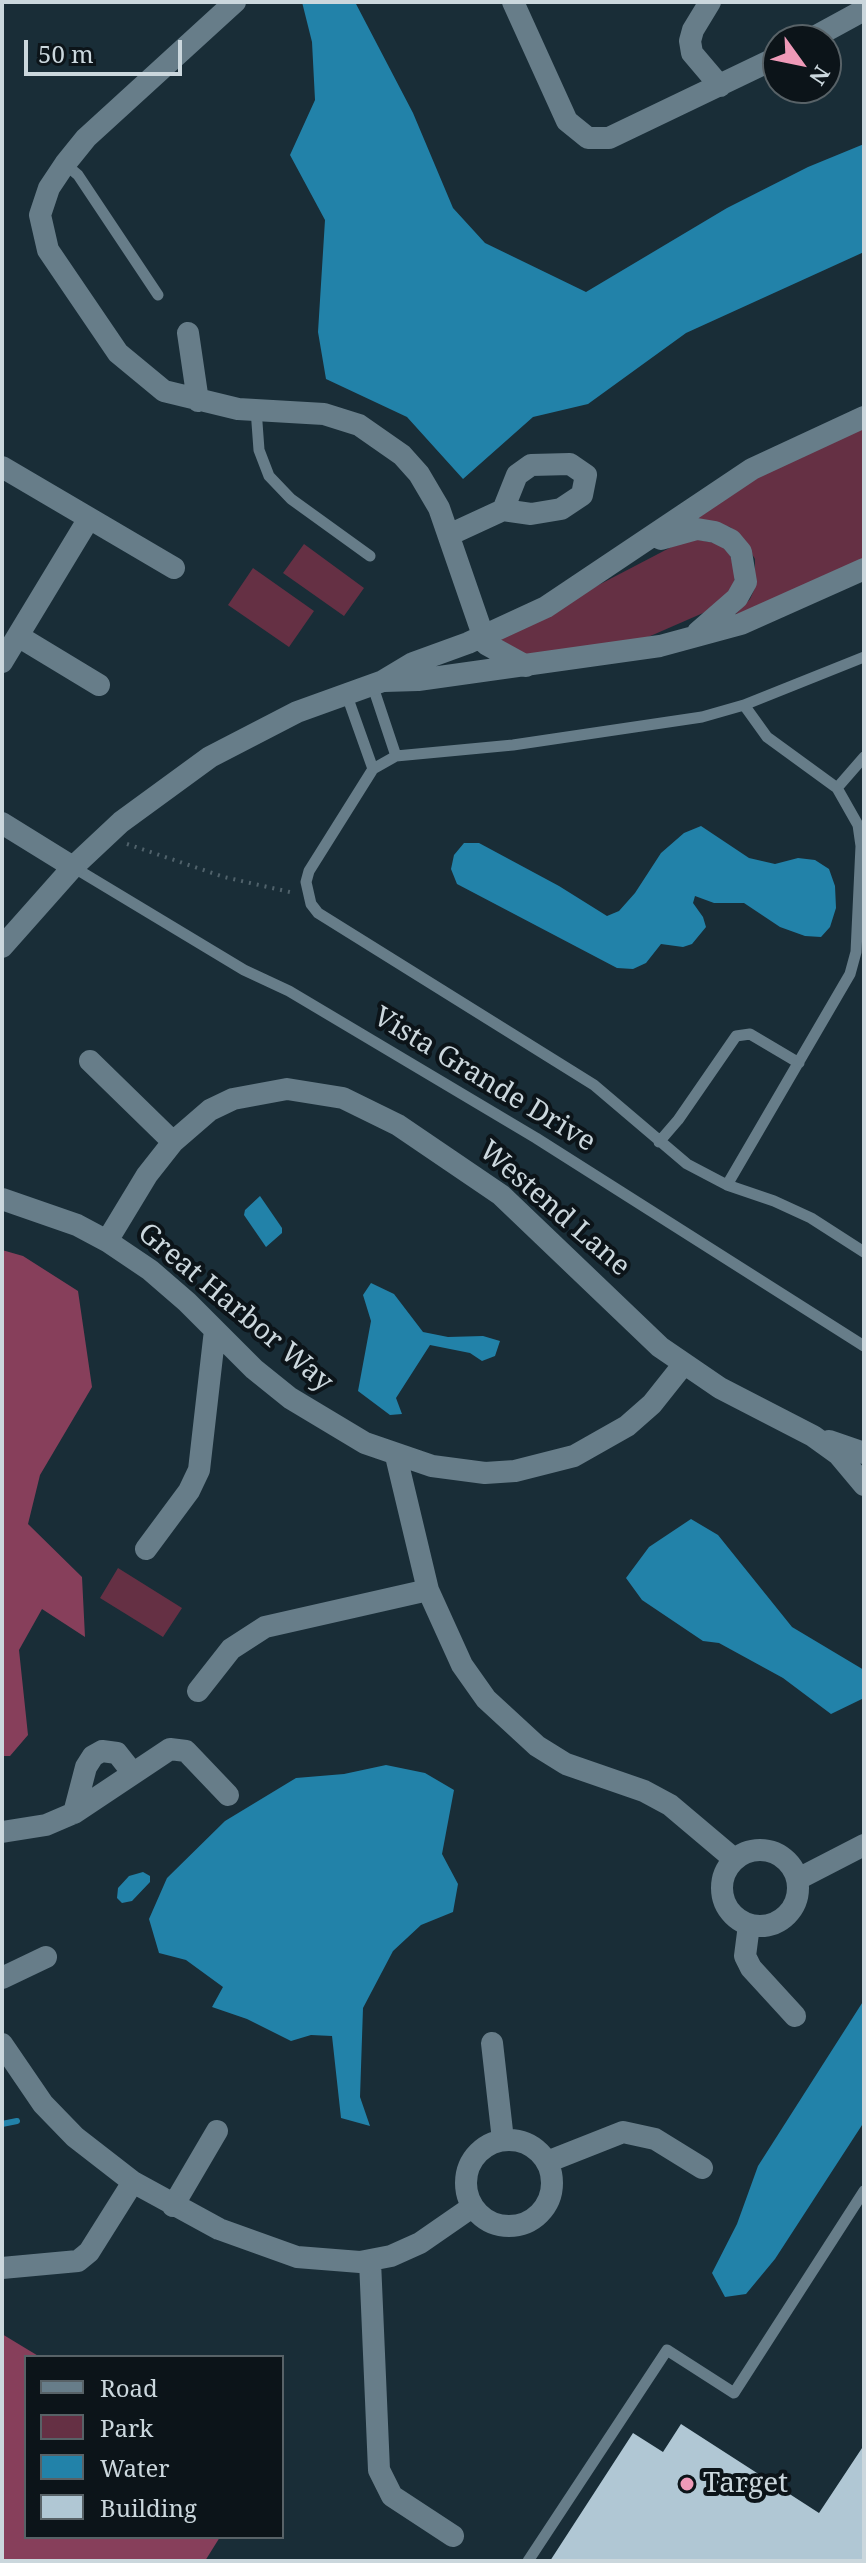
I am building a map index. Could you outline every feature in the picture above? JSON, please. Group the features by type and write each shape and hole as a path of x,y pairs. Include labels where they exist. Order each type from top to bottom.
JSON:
{"street":[{"path":"235,2 86,138 65,164 49,188 40,215 48,250 118,353 164,391 198,401 324,414 359,425 382,438 419,474 451,534 483,637 494,651 526,666"},
{"path":"710,2 690,41 692,53 720,86"},
{"path":"519,6 567,121 588,138 609,138 762,65"},
{"path":"838,24 864,10"},
{"path":"188,333 198,401"},
{"path":"2,947 73,867 105,837 164,787 210,757 271,723 378,683 413,663 483,637 546,607 752,469 864,417"},
{"path":"2,467 174,568"},
{"path":"451,534 503,510"},
{"path":"2,662 88,520"},
{"path":"643,544 697,529 715,532 731,540 741,552 746,582 737,598 691,638"},
{"path":"378,683 613,655 691,638 780,609 864,569"},
{"path":"18,636 99,685"},
{"path":"2,823 73,867"},
{"path":"90,1061 173,1142"},
{"name":"Westend Lane","path":"107,1241 147,1175 173,1142 210,1110 262,1092 313,1090 356,1103 398,1125 501,1195 683,1365 720,1388 813,1436"},
{"name":"Great Harbor Way","path":"2,1199 77,1225 107,1241 150,1270 254,1369 290,1398 333,1427 396,1456 432,1466 485,1473 545,1465 601,1442 627,1426 652,1404 683,1365"},
{"path":"146,1549 189,1491 199,1470 215,1330"},
{"path":"813,1436 864,1453"},
{"path":"813,1436 838,1454 864,1485"},
{"path":"396,1456 428,1590 462,1665 506,1721 566,1764 644,1791 670,1805 734,1859"},
{"path":"198,1691 231,1649 265,1627 428,1590"},
{"path":"2,1832 46,1825 74,1813 170,1749 186,1751 228,1795"},
{"path":"74,1813 86,1767 93,1756 110,1750 117,1753 132,1772"},
{"path":"798,1879 864,1845"},
{"path":"769,1850 782,1856 798,1879 796,1902 789,1914 777,1923 749,1925 728,1909 722,1897 725,1870 744,1852 769,1850"},
{"path":"749,1925 745,1956 751,1968 795,2016"},
{"path":"2,1978 46,1957"},
{"path":"492,2043 503,2140"},
{"path":"2,2044 43,2104 75,2137 133,2182 219,2229 297,2257 328,2262 370,2261 391,2256 420,2243 472,2207"},
{"path":"173,2206 217,2131"},
{"path":"547,2162 623,2132 641,2133 655,2139 702,2168"},
{"path":"503,2140 531,2145 547,2162 552,2184 549,2199 541,2212 528,2222 512,2226 497,2225 483,2218 472,2207 466,2192 470,2163 480,2150 503,2140"},
{"path":"2,2268 78,2261 89,2252 133,2182"},
{"path":"370,2261 379,2470 392,2496 453,2536"}],"lane":[{"path":"65,164 78,175 158,295"},
{"path":"256,409 259,450 269,476 291,499 370,556"},
{"path":"864,657 744,705 624,730 396,756 373,769 309,871 308,897 318,913 594,1085 687,1164 727,1185 811,1218 864,1252"},
{"path":"378,683 396,756"},
{"path":"346,693 373,769"},
{"path":"727,1185 845,986 856,952 861,846 858,825 837,788 767,737 744,705"},
{"path":"837,788 864,757"},
{"name":"Vista Grande Drive","path":"73,867 244,970 289,991 536,1138 864,1346"},
{"path":"659,1142 678,1120 736,1036 750,1034 799,1063"},
{"path":"528,2561 667,2350 734,2393 864,2191"}],"path":[{"path":"105,837 210,873 308,897"}],"green space":[{"path":"864,424 864,561 732,618 750,599 755,588 755,559 741,536 730,527 697,520 695,516 731,491"},
{"path":"694,539 720,544 730,555 736,574 732,589 710,610 632,644 525,655 495,639 679,543"},
{"path":"304,544 364,588 344,616 283,573"},
{"path":"253,568 314,611 289,647 228,605"},
{"path":"118,1568 182,1608 163,1637 100,1598"}],"shaded area":[{"path":"2,1250 23,1256 78,1291 92,1387 40,1475 28,1524 82,1577 85,1637 42,1609 19,1650 28,1735 10,1756 2,1756"},
{"path":"2,2334 37,2355 24,2355 24,2539 219,2539 205,2561 2,2561"}],"water":[{"path":"302,2 355,2 413,113 453,208 485,243 586,292 727,208 808,167 864,144 864,252 686,333 588,404 533,417 463,479 407,417 326,379 318,332 325,220 290,155 315,100 312,42"},
{"path":"701,826 749,858 775,864 798,858 815,860 829,869 835,886 836,908 830,927 821,937 805,936 780,927 744,903 714,903 695,896 693,903 706,927 692,944 683,947 661,944 646,963 633,969 617,968 457,884 451,869 454,855 464,843 479,843 607,916 619,911 635,893 661,853 684,833"},
{"path":"260,1196 282,1228 282,1233 266,1247 244,1215 245,1210"},
{"path":"371,1283 394,1294 423,1332 448,1337 483,1336 500,1341 495,1356 482,1361 470,1353 430,1345 396,1398 402,1414 390,1415 358,1391 371,1321 363,1295"},
{"path":"691,1519 718,1535 792,1627 864,1670 864,1698 831,1714 783,1678 719,1643 703,1641 642,1600 626,1578 649,1547"},
{"path":"386,1765 425,1773 454,1790 442,1854 458,1884 453,1912 421,1925 393,1951 363,2008 360,2097 370,2126 341,2118 332,2036 311,2035 291,2041 247,2019 212,2007 223,1987 186,1960 159,1953 149,1919 167,1878 225,1821 296,1778 344,1774"},
{"path":"143,1872 150,1876 150,1882 132,1901 122,1903 117,1898 118,1888 129,1876"},
{"path":"864,2000 864,2122 775,2259 746,2294 725,2297 712,2273 737,2224 758,2166"}],"building":[{"name":"Target","path":"681,2424 819,2513 864,2445 864,2561 550,2561 633,2433 663,2452"}],"waterway":[{"path":"2,2124 17,2121"}],"place":[{"name":"Target","path":"687,2484"}]}
